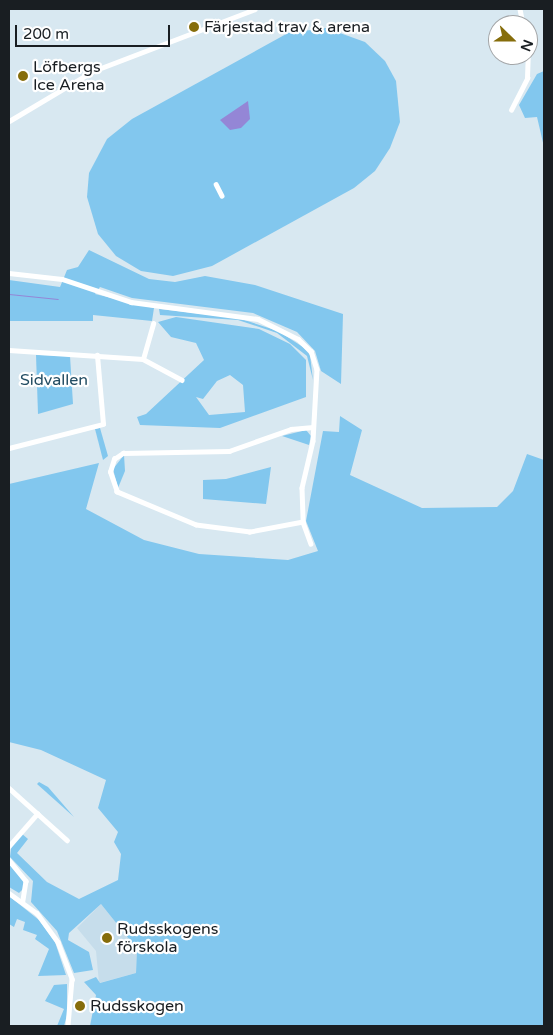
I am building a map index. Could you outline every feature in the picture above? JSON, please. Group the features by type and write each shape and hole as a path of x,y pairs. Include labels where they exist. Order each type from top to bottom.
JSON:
{"street":[{"path":"9,121 93,71 255,9"},
{"path":"511,110 528,78 528,65"},
{"path":"216,184 222,196"},
{"path":"9,273 62,279 131,302 258,319 280,328 311,351 316,369 313,428 302,483 303,522 311,544"},
{"path":"143,359 153,323"},
{"path":"9,350 143,359 182,380"},
{"path":"9,448 103,424 97,355"},
{"path":"303,522 250,532 196,525 117,492 110,472 114,459 122,453 229,451 291,429 313,428"},
{"path":"9,788 67,840"},
{"path":"9,846 37,814"},
{"path":"9,860 26,881 22,901"},
{"path":"9,893 22,901 53,934 72,979 68,1026"}],"shaded area":[{"path":"248,101 250,119 241,128 230,130 220,120"},
{"name":"Rudsskogens förskola","path":"101,904 137,949 136,973 99,983 96,951 77,928"}],"green space":[{"path":"326,28 365,42 385,61 396,81 400,122 390,148 375,171 354,188 212,266 173,276 141,271 116,256 98,234 87,197 89,173 107,139 132,119 288,33"},
{"path":"544,71 544,147 537,117 525,118 519,105 537,74"},
{"path":"89,250 149,279 175,282 205,276 255,285 343,314 341,384 321,371 315,351 297,332 253,313 132,298 100,287 95,294 154,308 152,321 93,315 93,321 9,321 9,280 60,287 67,270 78,267"},
{"path":"159,309 238,318 278,331 303,347 310,355 313,380 307,356 277,333 238,320 160,315"},
{"path":"176,317 259,329 290,344 306,360 306,397 220,428 140,425 137,417 146,414 204,360 196,343 171,337 158,322","holes":["230,375 243,385 245,412 209,415 196,397 203,399 217,381"]},
{"name":"Sidvallen","path":"36,355 70,356 73,404 38,414"},
{"path":"340,416 362,430 350,475 422,508 497,507 513,491 527,454 544,460 544,1026 90,1026 96,995 84,982 96,977 100,983 136,973 137,949 101,904 69,933 68,940 89,952 93,970 74,973 57,931 31,902 33,881 10,857 12,842 21,833 28,839 17,853 47,882 79,899 118,880 121,854 114,842 118,832 98,808 106,780 41,750 9,742 9,484 99,463 86,509 144,540 199,554 288,560 318,551 306,521 323,431 339,432"},
{"path":"100,428 108,456 103,460 95,429"},
{"path":"306,430 311,436 309,445 282,436"},
{"path":"124,455 125,471 118,488 113,469"},
{"path":"271,467 266,504 203,499 203,480 226,479"},
{"path":"39,782 48,787 74,817 37,784"},
{"path":"9,864 28,884 19,893 9,887"},
{"path":"9,896 39,920 55,942 66,975 38,976 49,949 35,939 37,935 23,930 25,922 17,919 14,927 9,924"},
{"path":"67,984 67,1015 64,1026 57,1026 64,1009 45,1001 54,985"}],"waterway":[{"path":"9,294 58,299"}],"place":[{"name":"Färjestad trav & arena","path":"194,27"},
{"name":"Löfbergs Ice Arena","path":"23,76"},
{"name":"Rudsskogens förskola","path":"107,938"},
{"name":"Rudsskogen","path":"80,1006"}]}
